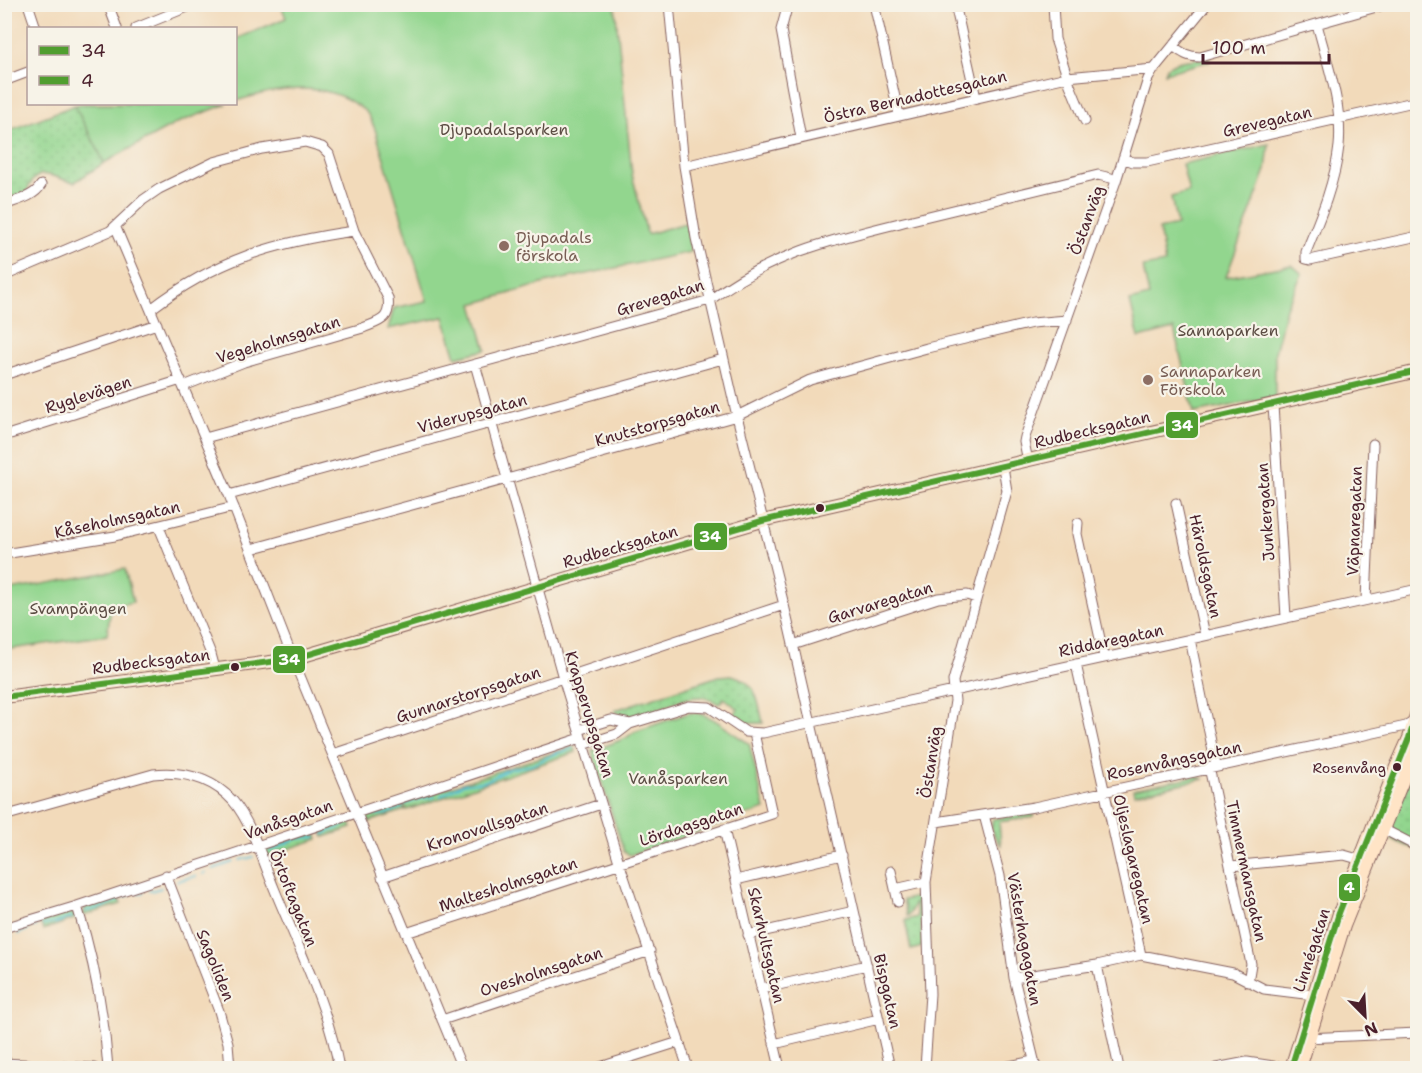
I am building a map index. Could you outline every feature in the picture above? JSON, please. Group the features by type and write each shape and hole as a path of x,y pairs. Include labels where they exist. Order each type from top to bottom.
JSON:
{"street":[{"path":"28,4 36,27"},
{"path":"108,4 117,27"},
{"name":"Bispgatan","path":"669,4 684,166 710,300 784,605 890,1068"},
{"path":"788,4 780,30 801,138"},
{"path":"874,4 900,115"},
{"path":"955,4 976,98"},
{"path":"1053,4 1055,39 1085,121"},
{"name":"Östanväg","path":"1028,461 1025,437 1116,181 1148,80 1154,69 1207,4"},
{"path":"1173,46 1181,53 1191,57 1200,57 1387,4"},
{"path":"138,27 192,5"},
{"path":"1317,24 1330,72 1339,120 1339,146 1327,197 1305,252 1306,259 1418,236"},
{"name":"Östra Bernadottesgatan","path":"684,166 1067,76 1154,69"},
{"path":"4,81 27,72"},
{"name":"Grevegatan","path":"1123,158 1133,162 1147,162 1418,101"},
{"path":"4,276 116,228 143,200 194,171 236,155 305,142 322,147 329,154 354,231 300,239 252,253 187,283 151,309"},
{"name":"Grevegatan","path":"205,438 710,300 767,264 825,241 1098,175 1116,181"},
{"path":"4,205 32,195 40,185"},
{"path":"116,228 234,507 293,659 462,1068"},
{"name":"Vegeholmsgatan","path":"182,383 381,321 387,315 388,298 354,231"},
{"name":"Knutstorpsgatan","path":"251,549 737,416 810,380 1032,323 1067,320"},
{"path":"4,375 157,324"},
{"name":"Viderupsgatan","path":"229,495 723,359"},
{"name":"Krapperupsgatan","path":"475,364 581,738 619,862 688,1068"},
{"name":"Rudbecksgatan","path":"4,697 293,659 762,521 1418,371"},
{"name":"Ryglevägen","path":"4,436 182,383"},
{"name":"Junkergatan","path":"1273,405 1287,617"},
{"name":"Väpnaregatan","path":"1366,600 1372,444"},
{"name":"Östanväg","path":"925,1068 930,994 926,882 955,701 953,681 1007,491 1003,467"},
{"name":"Häroldsgatan","path":"1176,503 1205,635"},
{"name":"Kåseholmsgatan","path":"4,554 85,542 159,527 234,507"},
{"path":"1078,523 1077,534 1104,657"},
{"path":"159,527 215,669"},
{"name":"Riddaregatan","path":"811,722 1418,589"},
{"name":"Garvaregatan","path":"793,645 938,598 967,595 976,598"},
{"name":"Gunnarstorpsgatan","path":"333,754 784,605"},
{"name":"Timmermansgatan","path":"1190,639 1251,964 1248,982"},
{"name":"Oljeslagaregatan","path":"1076,664 1141,955"},
{"path":"581,738 617,734 630,724 679,707 699,705 709,707 736,727 754,734 811,722"},
{"name":"Rosenvångsgatan","path":"936,822 1034,807 1406,726 1417,717"},
{"name":"Linnégatan","path":"1379,827 1417,717"},
{"path":"581,738 611,720 630,724"},
{"name":"Lördagsgatan","path":"619,862 771,814 754,734"},
{"name":"Vanåsgatan","path":"4,928 581,738"},
{"name":"Linnégatan","path":"1300,1068 1313,995 1339,913 1418,743"},
{"name":"Örtoftagatan","path":"4,816 140,777 167,772 179,773 207,782 232,800 242,813 327,1019 339,1068"},
{"name":"Kronovallsgatan","path":"382,877 601,804"},
{"name":"Västerhagagatan","path":"984,815 1000,876 1014,978 1034,1065"},
{"path":"1379,827 1418,847"},
{"name":"Skarhultsgatan","path":"724,829 780,1068"},
{"path":"736,880 842,855"},
{"path":"1231,866 1344,855 1365,861"},
{"name":"Linnégatan","path":"1289,1068 1305,1037 1365,861"},
{"name":"Maltesholmsgatan","path":"406,933 619,862"},
{"path":"891,871 898,902"},
{"name":"Sagoliden","path":"166,875 219,1011 228,1043 230,1068"},
{"path":"895,889 926,882"},
{"path":"76,906 99,990 108,1068"},
{"path":"748,935 854,910"},
{"name":"Ovesholmsgatan","path":"442,1020 650,951"},
{"path":"1014,978 1096,965 1141,955 1233,973 1264,989 1313,995"},
{"path":"761,989 867,965"},
{"path":"1096,965 1119,1068"},
{"path":"774,1044 879,1019"},
{"path":"1305,1037 1418,1033"},
{"path":"597,1068 679,1042"},
{"path":"1216,1068 1247,1062 1289,1068"},
{"path":"4,1063 94,1068"},
{"path":"1000,1068 1034,1065"}],"green space":[{"name":"Djupadalsparken","path":"281,5 615,5 632,174 647,234 686,223 691,252 549,282 473,304 486,350 456,357 444,317 388,329 394,308 427,301 375,129 369,116 341,96 312,89 281,90 237,101 237,39 286,18"},
{"path":"1209,57 1210,61 1165,73 1167,67 1177,62"},
{"path":"75,105 145,109 99,149 104,163 75,182 46,174 41,175 31,183 26,193 5,199 5,132"},
{"path":"224,105 177,123 104,163 75,106"},
{"name":"Sannaparken","path":"1269,144 1266,170 1226,277 1292,265 1302,274 1286,308 1275,352 1275,397 1194,413 1174,329 1139,338 1130,301 1149,296 1143,267 1165,263 1159,229 1177,225 1171,197 1189,192 1182,164"},
{"name":"Svampängen","path":"125,569 133,602 111,607 107,635 5,650 5,591"},
{"path":"732,675 747,682 755,693 763,723 747,722 733,716 738,709 724,698 719,704 706,698 692,698 634,716 623,716 615,712 615,710 719,676"},
{"name":"Vanåsparken","path":"689,713 705,715 713,719 749,743 765,809 630,855 624,852 592,751 626,738 634,732"},
{"path":"571,747 575,748 576,752 407,810 404,802"},
{"path":"1417,755 1417,850 1386,837 1412,774"},
{"path":"1196,776 1203,779 1134,794 1133,789"},
{"path":"402,802 405,810 369,822 367,816 372,812"},
{"path":"1033,812 1034,817 999,822 1001,846 992,830 993,819"},
{"path":"349,820 352,828 324,837 321,829"},
{"path":"315,831 318,839 264,857 265,848"},
{"path":"916,890 920,891 922,947 911,950 905,920 917,917 915,903 907,916 903,900 917,897"},
{"path":"118,896 121,904 83,916 85,907"},
{"path":"70,912 77,918 43,930 40,922"}],"waterway":[{"path":"440,796 463,784 486,781 509,769 532,765 557,753 570,750 572,747"},
{"path":"406,804 435,797"},
{"path":"373,815 386,814 402,807"},
{"path":"324,834 346,824"},
{"path":"270,851 296,839 315,837"},
{"path":"240,860 253,857"},
{"path":"213,869 233,862"},
{"path":"177,881 196,876"},
{"path":"150,891 161,888"},
{"path":"137,893 143,893"},
{"path":"124,897 130,895"},
{"path":"86,911 118,900"},
{"path":"43,925 72,917"},
{"path":"18,934 29,929"},
{"path":"4,939 12,937"}],"transit line":[{"name":"34","path":"4,697 293,659 762,521 1418,371"},
{"name":"4","path":"1291,1068 1339,913 1418,711"}],"place":[{"name":"Djupadals förskola","path":"504,246"},
{"name":"Sannaparken Förskola","path":"1148,380"},
{"name":"Rosenvång","path":"1397,767"}]}
